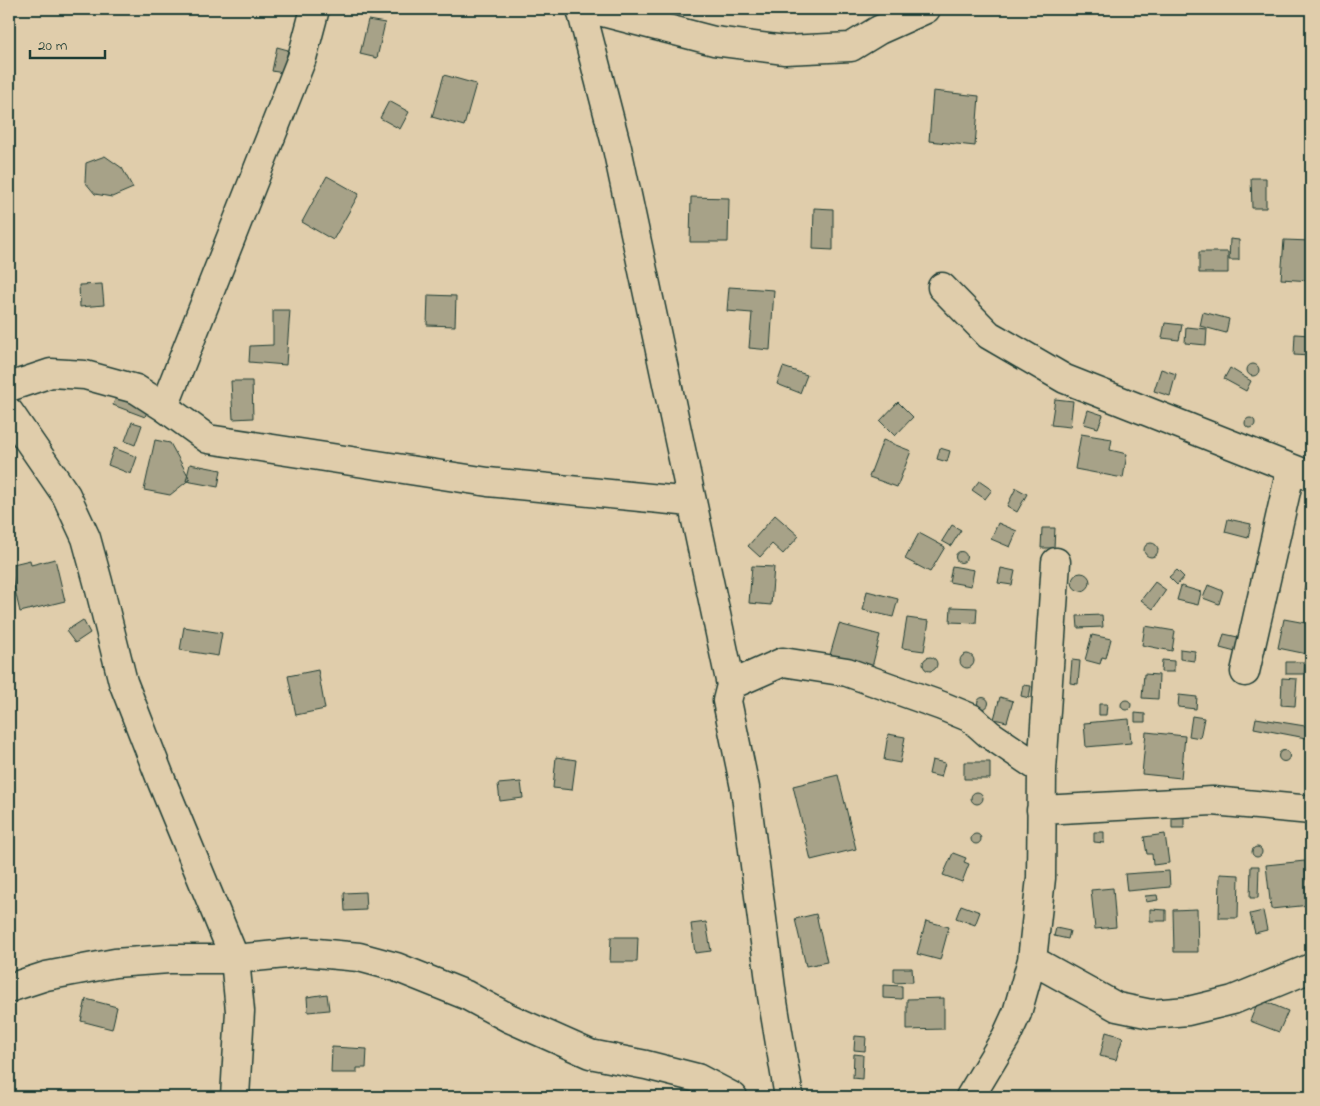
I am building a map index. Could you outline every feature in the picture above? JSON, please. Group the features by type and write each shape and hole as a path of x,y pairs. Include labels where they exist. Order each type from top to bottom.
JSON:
{"street":[{"path":"164,407 302,58 315,9"},
{"path":"581,9 617,148 731,685 727,701 745,788 772,996 789,1097"},
{"path":"591,9 714,41 785,50 852,47 879,30 926,9"},
{"path":"942,287 989,336 1065,379 1301,473 1245,672"},
{"path":"9,387 51,372 85,375 136,390 164,407 208,439 488,482 691,502"},
{"path":"9,412 66,495 86,538 123,682 165,790 235,959 240,1011 235,1097"},
{"path":"970,1097 1006,1037 1017,1013 1032,960 1041,878 1042,770 1056,562"},
{"path":"731,685 783,662 847,672 971,718 989,734 1042,770"},
{"path":"1041,810 1213,801 1311,810"},
{"path":"9,988 46,976 115,963 169,959 235,959 306,952 359,958 396,967 466,995 509,1018 590,1054 646,1065 697,1078 733,1097"},
{"path":"1032,960 1117,1007 1151,1014 1188,1011 1233,1000 1311,968"}],"building":[{"path":"368,20 385,23 377,58 360,54"},
{"path":"277,47 288,50 283,73 272,71"},
{"path":"444,75 476,84 464,126 432,117"},
{"path":"933,91 979,96 975,146 929,141"},
{"path":"389,101 409,112 400,129 380,118"},
{"path":"105,156 122,168 133,188 112,197 95,194 85,182 86,163"},
{"path":"327,176 359,194 333,240 302,222"},
{"path":"1251,178 1266,178 1266,208 1252,208"},
{"path":"691,197 729,198 728,242 690,242"},
{"path":"814,208 833,209 833,250 813,249"},
{"path":"1230,239 1239,240 1239,260 1229,260"},
{"path":"1284,240 1311,241 1311,281 1281,279"},
{"path":"1199,252 1228,252 1228,273 1199,273"},
{"path":"102,284 104,305 80,307 79,285"},
{"path":"729,287 774,290 770,350 749,348 752,313 727,311"},
{"path":"428,295 456,296 455,326 427,325"},
{"path":"273,310 290,310 286,365 249,362 250,346 273,345"},
{"path":"1203,312 1229,319 1226,333 1200,326"},
{"path":"1165,323 1182,325 1179,340 1162,338"},
{"path":"1186,327 1207,329 1206,345 1185,343"},
{"path":"1295,334 1310,335 1309,356 1294,355"},
{"path":"1253,364 1259,370 1253,376 1247,370"},
{"path":"783,367 807,375 800,393 777,384"},
{"path":"1230,368 1251,381 1246,391 1224,379"},
{"path":"1161,369 1176,374 1170,396 1154,391"},
{"path":"231,381 252,381 253,418 233,419"},
{"path":"119,389 151,401 145,417 113,405"},
{"path":"1055,399 1073,401 1070,427 1051,425"},
{"path":"898,402 913,417 895,436 880,421"},
{"path":"1088,410 1103,415 1098,428 1084,424"},
{"path":"1248,418 1252,418 1255,423 1252,428 1248,428 1245,425 1245,421"},
{"path":"132,422 142,425 135,445 125,441"},
{"path":"1081,434 1112,439 1110,450 1127,454 1123,478 1075,469"},
{"path":"155,440 170,443 190,479 170,495 144,490"},
{"path":"883,440 911,451 897,487 869,477"},
{"path":"114,448 137,457 131,474 108,465"},
{"path":"940,448 950,451 947,462 937,459"},
{"path":"190,464 221,470 218,487 186,481"},
{"path":"979,481 992,490 985,499 972,490"},
{"path":"1016,488 1027,494 1017,512 1007,506"},
{"path":"775,515 799,536 783,554 772,544 760,557 748,546"},
{"path":"1228,519 1251,524 1248,538 1225,532"},
{"path":"998,523 1017,531 1010,547 991,539"},
{"path":"952,525 961,530 951,546 942,541"},
{"path":"1042,528 1055,528 1054,548 1041,548"},
{"path":"919,533 945,547 930,572 905,559"},
{"path":"1151,543 1156,545 1158,550 1156,555 1151,557 1146,555 1144,550 1146,545"},
{"path":"959,552 963,552 966,557 965,561 959,562 956,559 956,555"},
{"path":"55,559 65,601 20,612 9,565 30,560 31,565"},
{"path":"752,566 774,567 771,605 749,603"},
{"path":"952,566 974,570 971,586 949,582"},
{"path":"1001,568 1015,571 1012,585 998,583"},
{"path":"1177,570 1184,577 1177,585 1169,577"},
{"path":"1309,571 1311,571 1311,592 1304,590"},
{"path":"1081,573 1087,576 1090,582 1087,588 1081,591 1075,588 1072,582 1075,576"},
{"path":"1155,582 1166,590 1153,609 1141,600"},
{"path":"1208,585 1223,591 1219,604 1203,598"},
{"path":"1181,586 1201,592 1198,605 1177,600"},
{"path":"867,591 898,599 893,617 863,610"},
{"path":"951,607 977,608 976,623 950,622"},
{"path":"1102,615 1103,627 1078,628 1077,616"},
{"path":"907,618 929,621 924,651 902,648"},
{"path":"1284,619 1311,624 1307,654 1278,648"},
{"path":"83,620 90,633 75,643 66,631"},
{"path":"839,624 880,635 872,667 830,655"},
{"path":"1145,626 1175,631 1172,651 1142,645"},
{"path":"184,627 222,633 218,656 180,650"},
{"path":"1224,634 1247,639 1243,654 1220,648"},
{"path":"1092,635 1111,639 1106,658 1102,657 1100,664 1085,660"},
{"path":"1180,649 1195,651 1194,661 1180,659"},
{"path":"967,654 972,656 974,661 972,666 967,668 962,666 960,661 962,656"},
{"path":"930,657 935,659 937,664 935,669 930,671 925,669 923,664 925,659"},
{"path":"1072,660 1080,661 1078,684 1070,683"},
{"path":"1162,660 1174,661 1174,672 1161,672"},
{"path":"1286,662 1305,662 1304,674 1286,674"},
{"path":"318,670 325,709 296,715 288,676"},
{"path":"1144,674 1159,675 1158,699 1142,698"},
{"path":"1282,678 1297,679 1295,706 1281,705"},
{"path":"1023,685 1031,686 1029,698 1021,696"},
{"path":"1179,695 1197,697 1196,709 1178,707"},
{"path":"1000,697 1013,701 1007,722 994,719"},
{"path":"981,698 985,698 988,703 987,707 981,708 978,705 978,701"},
{"path":"1126,700 1131,705 1126,710 1121,705"},
{"path":"1099,704 1107,704 1106,715 1099,715"},
{"path":"1135,713 1145,714 1145,722 1135,722"},
{"path":"1192,716 1204,718 1200,738 1189,736"},
{"path":"1256,718 1311,727 1311,739 1254,728"},
{"path":"1129,719 1131,743 1086,747 1084,723"},
{"path":"1146,732 1185,736 1181,778 1142,774"},
{"path":"888,734 905,737 900,763 884,760"},
{"path":"1282,751 1286,751 1289,756 1288,760 1282,761 1279,758 1279,754"},
{"path":"556,757 576,760 572,790 553,788"},
{"path":"932,760 945,763 941,777 929,774"},
{"path":"964,762 990,762 990,779 964,779"},
{"path":"838,775 856,849 811,860 793,786"},
{"path":"521,782 523,798 500,801 498,784"},
{"path":"977,792 983,798 977,804 971,798"},
{"path":"1172,814 1184,814 1184,828 1172,828"},
{"path":"1094,832 1104,832 1104,843 1094,842"},
{"path":"974,834 978,834 981,839 980,843 974,844 971,841 971,837"},
{"path":"1165,834 1169,863 1153,865 1152,854 1147,854 1144,837"},
{"path":"1257,847 1262,852 1257,857 1252,852"},
{"path":"953,853 966,858 964,862 969,864 962,882 943,875"},
{"path":"1305,861 1310,905 1271,909 1266,865"},
{"path":"1251,866 1259,866 1258,898 1250,898"},
{"path":"1169,871 1170,887 1127,891 1125,874"},
{"path":"1220,874 1239,875 1238,918 1219,918"},
{"path":"1113,888 1116,927 1095,929 1091,890"},
{"path":"365,892 366,910 345,911 344,893"},
{"path":"1157,895 1158,900 1146,902 1145,896"},
{"path":"961,905 980,912 975,925 956,918"},
{"path":"1150,909 1166,910 1166,921 1150,921"},
{"path":"1197,909 1198,952 1174,952 1173,910"},
{"path":"1263,911 1267,930 1255,933 1250,914"},
{"path":"816,914 827,962 806,966 795,919"},
{"path":"926,921 949,927 940,960 917,954"},
{"path":"706,922 711,951 695,953 691,924"},
{"path":"1056,928 1070,931 1068,939 1054,936"},
{"path":"611,937 638,937 637,962 610,962"},
{"path":"894,968 912,968 913,982 894,983"},
{"path":"883,985 902,986 902,999 883,998"},
{"path":"327,994 329,1010 308,1012 307,997"},
{"path":"944,998 944,1029 907,1030 907,999"},
{"path":"86,999 117,1007 112,1029 81,1021"},
{"path":"1259,999 1288,1011 1279,1032 1250,1021"},
{"path":"1106,1032 1123,1037 1116,1060 1100,1056"},
{"path":"855,1036 866,1037 865,1051 854,1050"},
{"path":"332,1047 367,1049 366,1068 357,1068 357,1073 331,1073"},
{"path":"854,1054 863,1055 862,1079 853,1078"}]}
